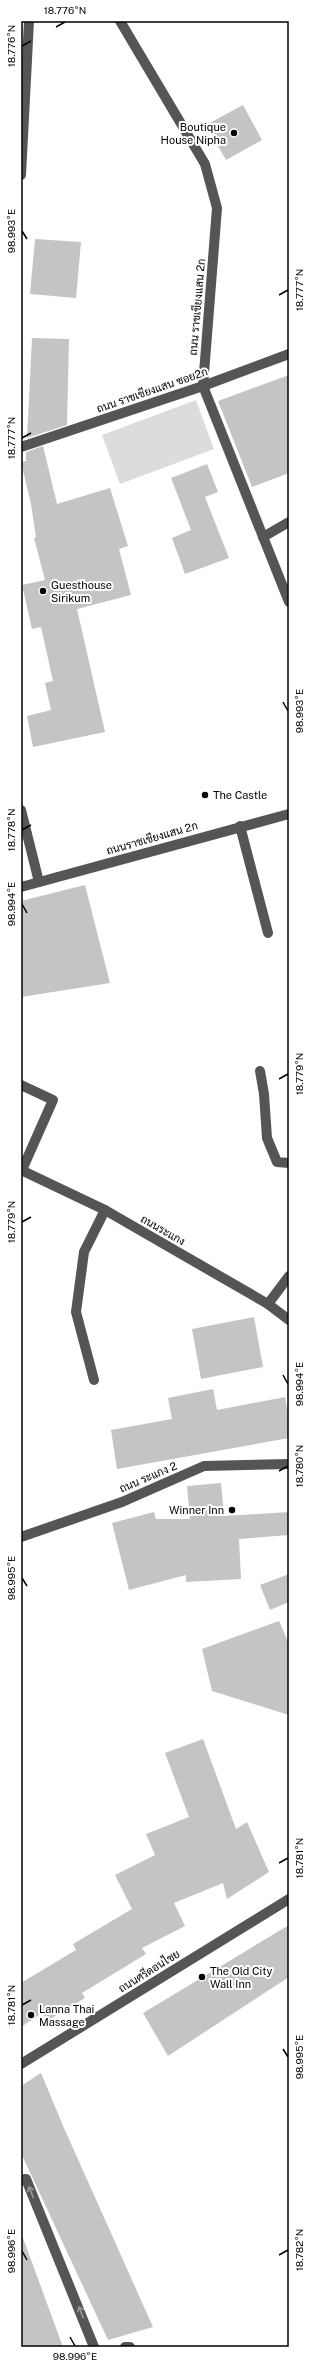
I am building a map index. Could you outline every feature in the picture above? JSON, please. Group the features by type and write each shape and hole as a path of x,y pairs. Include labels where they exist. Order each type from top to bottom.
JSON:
{"street":[{"path":"21,175 29,21"},
{"name":"ถนน ราชเชียงแสน 2ก","path":"120,21 205,164 217,208 203,386 289,602"},
{"name":"ถนน ราชเชียงแสน ซอย2ก","path":"21,447 203,386 289,354"},
{"path":"263,537 289,522"},
{"path":"21,810 39,882"},
{"name":"ถนนราชเชียงแสน 2ก","path":"21,887 240,826 289,814"},
{"path":"240,826 268,933"},
{"path":"260,1071 264,1094 267,1138 277,1162 289,1163"},
{"path":"21,1085 53,1100 22,1170"},
{"name":"ถนนระแกง","path":"22,1170 105,1210 268,1304 289,1320"},
{"path":"94,1380 76,1312 84,1252 105,1210"},
{"path":"268,1304 289,1276"},
{"name":"ถนน ระแกง 2","path":"21,1537 122,1502 204,1466 289,1464"},
{"name":"ถนนศรีดอนไชย","path":"21,2064 289,1899"},
{"path":"21,2180 26,2179 94,2347"},
{"path":"125,2347 130,2347"}],"shaded area":[{"path":"196,400 214,449 120,484 102,435"}],"building":[{"name":"Boutique House Nipha","path":"243,105 262,140 226,160 206,125"},
{"path":"35,239 81,242 76,298 30,294"},
{"path":"32,338 69,339 67,425 27,438"},
{"path":"289,375 289,473 252,487 218,401"},
{"path":"43,446 57,504 110,488 128,546 119,549 131,595 77,609 105,732 33,747 27,716 51,710 45,683 53,681 41,627 32,629 22,585 45,580 34,538 36,537 31,504 21,462 26,461 26,452"},
{"path":"207,464 218,492 205,497 229,558 185,574 172,538 191,530 171,478"},
{"path":"85,885 110,983 21,997 21,901"},
{"path":"254,1317 263,1367 201,1379 192,1329"},
{"path":"213,1389 217,1410 285,1397 289,1420 289,1438 117,1469 111,1430 172,1419 168,1398"},
{"path":"221,1483 224,1516 289,1512 289,1535 239,1539 241,1579 186,1582 186,1575 129,1590 112,1523 154,1512 156,1519 190,1519 187,1486"},
{"path":"289,1574 289,1602 270,1610 260,1585"},
{"path":"279,1621 289,1644 289,1715 212,1691 202,1649"},
{"path":"203,1739 236,1829 247,1822 269,1872 227,1899 223,1883 174,1903 185,1926 142,1948 146,1954 82,1993 85,1998 47,2021 42,2013 21,2027 21,1983 76,1950 73,1944 132,1909 115,1875 155,1855 146,1834 189,1817 165,1753"},
{"path":"289,1925 289,1977 168,2056 143,2013"},
{"path":"41,2073 153,2327 108,2340 21,2153 21,2086"},
{"path":"21,2238 23,2238 63,2347 21,2347"}],"place":[{"name":"Boutique House Nipha","path":"234,133"},
{"name":"Guesthouse Sirikum","path":"43,591"},
{"name":"The Castle","path":"205,795"},
{"name":"Winner Inn","path":"232,1510"},
{"name":"The Old City Wall Inn","path":"202,1977"},
{"name":"Lanna Thai Massage","path":"31,2015"}]}
